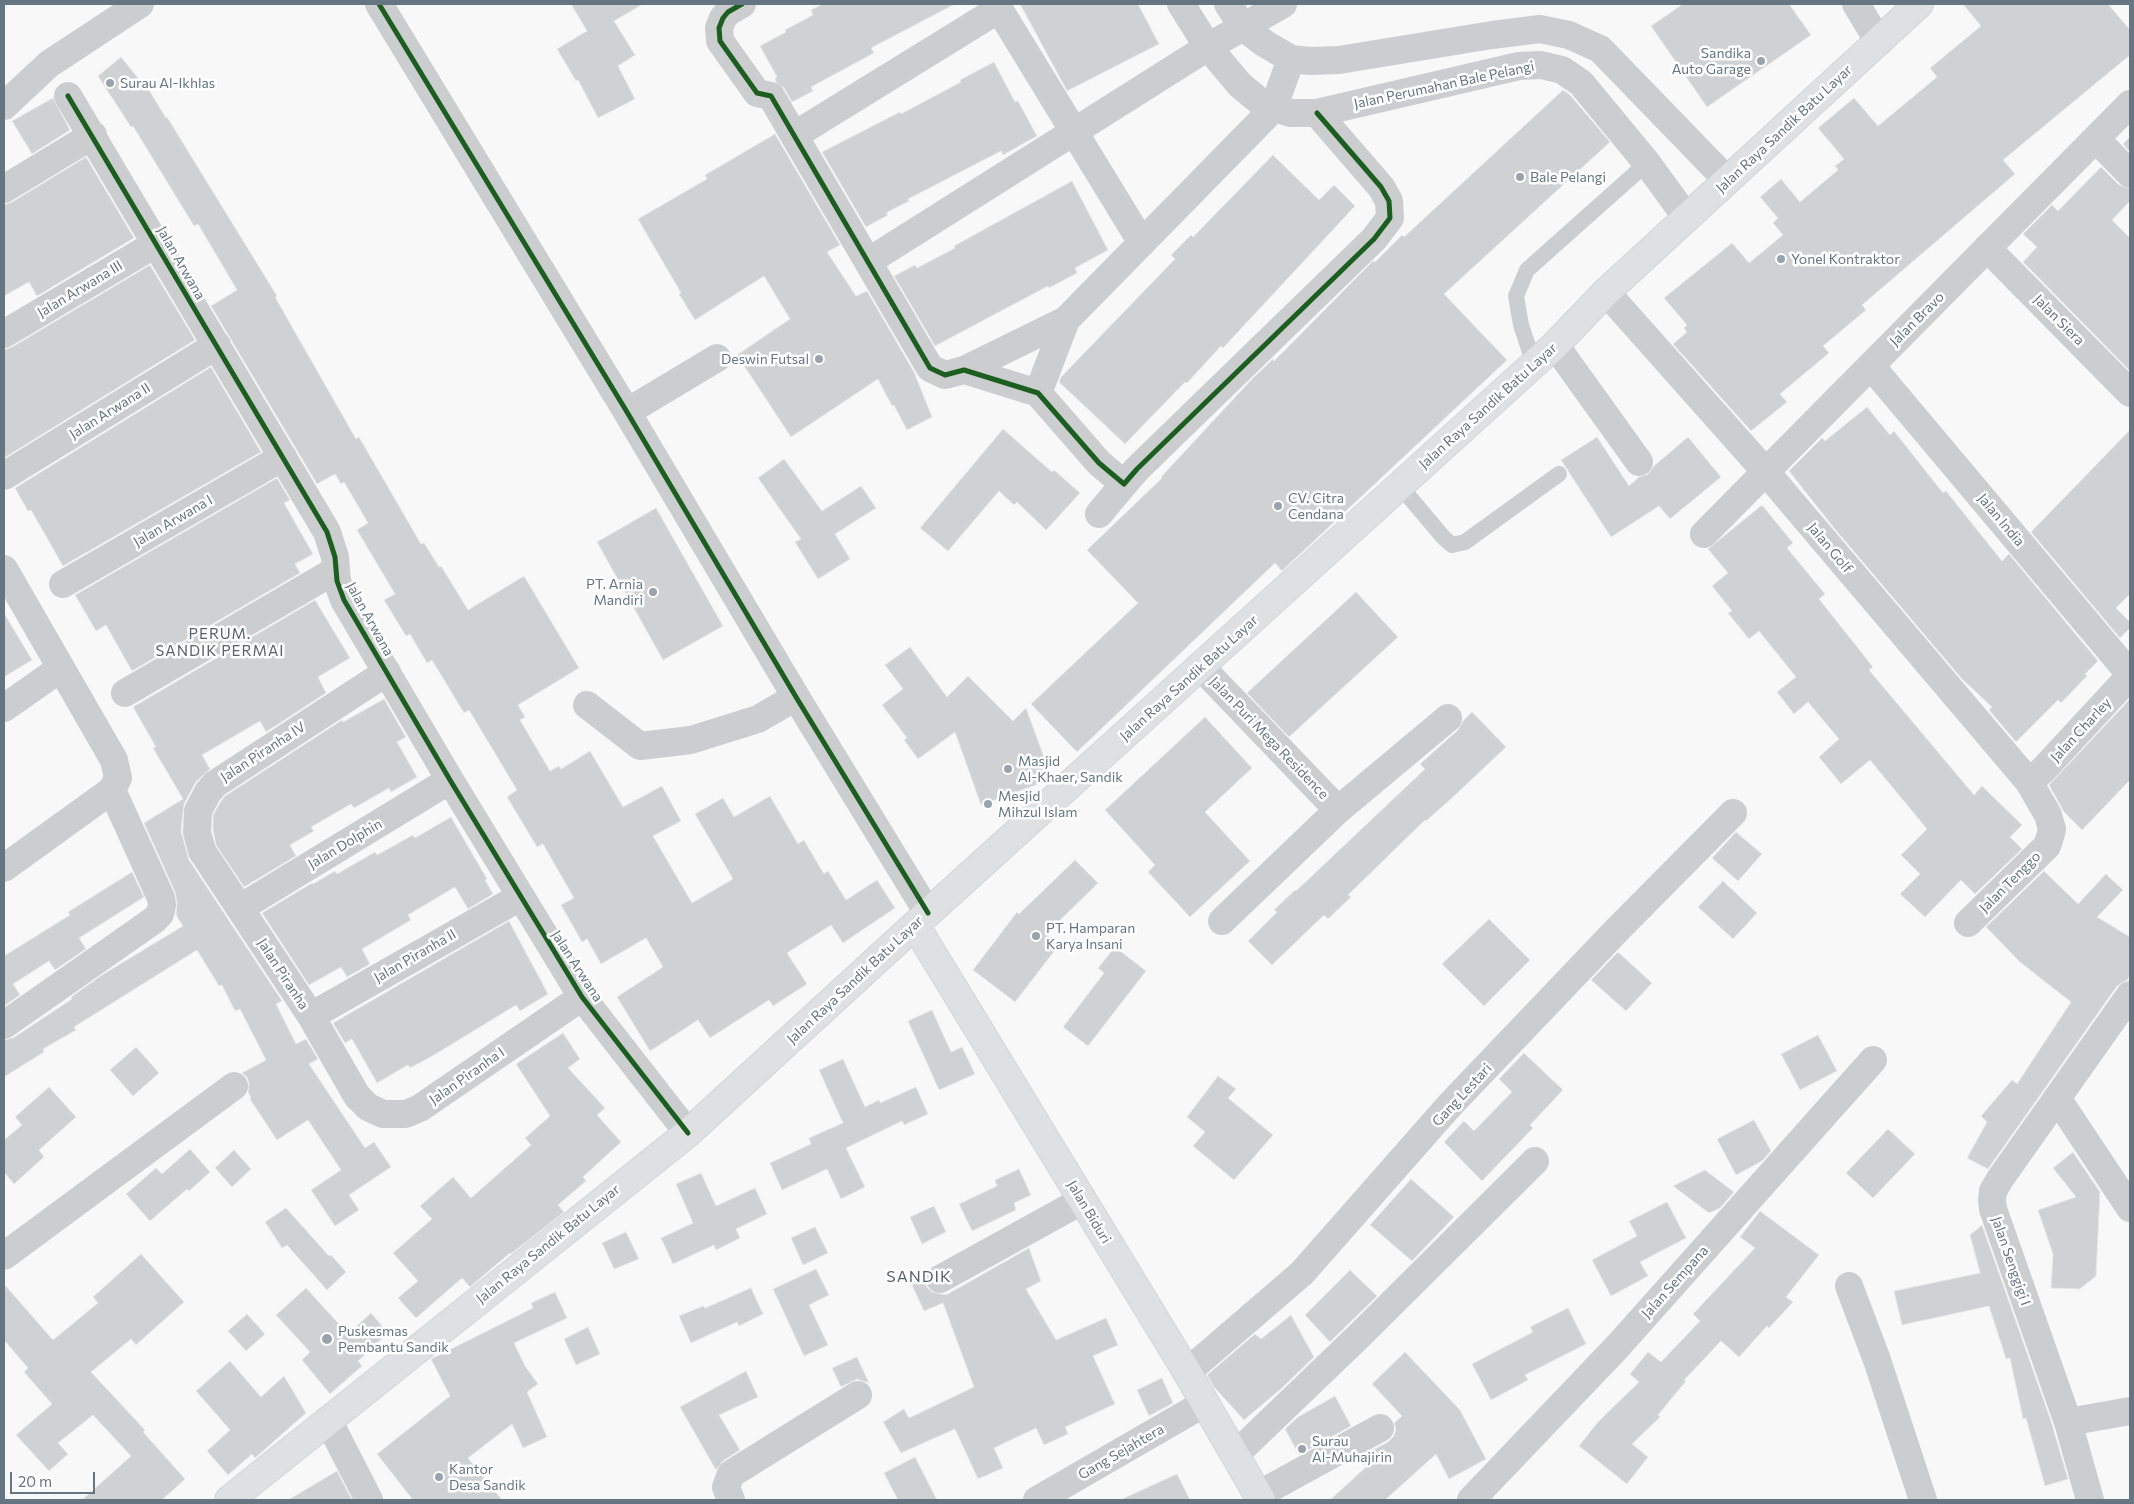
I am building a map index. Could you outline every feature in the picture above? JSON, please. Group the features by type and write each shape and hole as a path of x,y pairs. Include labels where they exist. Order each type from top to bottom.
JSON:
{"main road":[{"name":"Jalan Raya Sandik Batu Layar","path":"229,1500 688,1133 1555,345 1606,292 1919,4"},
{"name":"Jalan Biduri","path":"922,919 1082,1200 1187,1372 1260,1498"}],"street":[{"path":"4,106 49,64 140,4"},
{"path":"379,4 627,412 796,697 922,919"},
{"path":"742,4 728,12 723,18 719,28 720,41 757,93 772,96 930,368 945,375 964,370 1066,320 1273,109 1291,59"},
{"name":"Jalan Perumahan Bale Pelangi","path":"1181,4 1208,47 1240,85 1253,97 1273,109 1291,114 1317,113 1519,66 1541,65 1562,70 1581,83 1647,163 1687,218"},
{"path":"1228,4 1243,27 1291,59 1310,61 1339,60 1540,29 1569,35 1600,49 1727,180"},
{"path":"869,261 1208,47 1283,4"},
{"path":"1856,4 1879,42"},
{"path":"794,135 998,6 1073,133 1142,243"},
{"path":"1540,29 1541,65"},
{"name":"Jalan Arwana","path":"68,96 327,532 335,557 337,581 344,600 450,780 582,997 688,1133"},
{"name":"Jalan Bravo","path":"1704,534 2130,104"},
{"path":"1099,514 1144,462 1374,239 1390,218 1389,201 1381,187 1317,113"},
{"path":"4,188 92,135"},
{"path":"2096,139 2130,174"},
{"name":"Jalan Arwana III","path":"4,334 157,244"},
{"name":"Jalan Siera","path":"1987,248 2130,393"},
{"name":"Jalan Golf","path":"1606,292 1766,472 2030,782 2045,811"},
{"path":"1038,393 1066,320"},
{"name":"Jalan Arwana II","path":"4,476 217,345"},
{"path":"1555,345 1639,462"},
{"path":"627,412 717,358"},
{"name":"Jalan India","path":"1871,366 2130,675"},
{"path":"964,370 1038,393 1099,463 1124,484"},
{"name":"Jalan Arwana I","path":"63,584 283,457"},
{"path":"4,569 114,760 118,778 112,790 4,868"},
{"path":"125,693 336,570"},
{"name":"Jalan Puri Mega Residence","path":"1201,667 1338,810"},
{"path":"4,708 61,668"},
{"name":"Jalan Piranha IV","path":"210,865 202,851 197,832 198,811 208,792 215,784 387,672"},
{"name":"Jalan Charley","path":"2030,782 2130,675"},
{"path":"587,705 640,746 691,740 758,719 796,697"},
{"name":"Jalan Puri Mega Residence","path":"1222,921 1338,810 1448,718"},
{"name":"Jalan Dolphin","path":"240,908 450,780"},
{"path":"4,1025 160,914 161,898 112,790"},
{"name":"Jalan Tenggo","path":"1968,923 2047,846 2052,828 2045,811"},
{"name":"Gang Lestari","path":"1187,1372 1302,1273 1449,1106 1617,930 1733,813"},
{"name":"Jalan Piranha","path":"210,865 310,1016 352,1086"},
{"name":"Jalan Piranha II","path":"310,1016 520,897"},
{"name":"Jalan Senggigi I","path":"2090,1500 2068,1422 1993,1209 1992,1200 1993,1191 2000,1179 2130,995"},
{"name":"Jalan Piranha I","path":"352,1086 357,1096 368,1107 390,1115 406,1114 420,1108 582,997"},
{"name":"Jalan Sempana","path":"1471,1500 1618,1346 1873,1060"},
{"path":"4,1256 234,1086"},
{"path":"2057,1098 2130,1208"},
{"path":"1235,1455 1369,1326 1534,1161"},
{"path":"940,1279 1082,1200"},
{"path":"1850,1286 1924,1500"},
{"path":"731,1500 726,1487 731,1474 858,1395"},
{"name":"Gang Sejahtera","path":"1037,1500 1205,1403"},
{"path":"2068,1422 2130,1410"},
{"path":"328,1420 369,1500"},
{"path":"1260,1498 1380,1428"}],"lane":[{"path":"1534,364 1521,325 1516,296 1527,270 1647,163"},
{"path":"1400,486 1452,545 1465,542 1559,474"}],"building":[{"path":"571,4 643,4 614,21 635,55 618,66 635,99 598,118 578,80 576,81 557,49 587,31"},
{"path":"823,4 955,4 871,48 874,53 811,87 813,91 792,102 784,88 776,82 775,78 777,77 760,46 813,15 811,10"},
{"path":"1020,4 1138,4 1159,44 1067,91"},
{"path":"1683,4 1789,4 1811,35 1707,107 1651,26"},
{"path":"1963,4 2108,4 2130,30 2130,55 2003,160 2015,174 1862,305 1866,310 1823,346 1829,353 1780,394 1787,402 1751,431 1673,344 1687,332 1684,328 1687,325 1664,298 1732,243 1749,263 1783,235 1773,223 1778,218 1760,197 1781,179 1800,202 1838,170 1835,166 1844,159 1818,128 1854,98 1878,126 1937,77 1930,68 1981,26"},
{"path":"121,57 142,83 144,82 167,117 277,296 275,297 356,439 359,437 421,544 424,543 439,567 441,566 468,610 524,576 579,668 518,705 525,717 520,720 550,771 559,766 561,769 590,751 623,807 662,786 681,821 653,836 692,903 733,879 695,814 723,798 734,817 770,796 798,844 804,840 824,874 828,871 846,900 877,880 895,908 843,943 831,925 787,953 807,984 773,1006 769,1000 710,1038 698,1020 650,1051 617,997 663,967 646,938 601,964 587,939 582,942 561,905 574,898 543,844 537,847 507,797 517,790 469,710 464,713 432,660 427,663 410,634 406,636 384,600 395,594 357,530 368,523 344,482 341,484 335,474 317,484 211,306 237,290 198,224 194,226 133,126 131,127 98,76"},
{"path":"994,62 1015,102 1018,101 1037,136 1003,155 1001,151 908,199 909,201 886,213 888,215 866,227 822,152 900,112 901,114"},
{"path":"1563,90 1570,95 1610,142 1444,294 1507,360 1282,571 1275,563 1077,752 1031,704 1138,603 1087,550 1162,478 1253,378 1273,359 1274,361 1373,261 1375,262 1402,235 1404,237"},
{"path":"53,98 70,130 32,154 12,121"},
{"path":"775,134 840,245 827,252 856,296 867,291 914,372 932,417 907,430 878,379 791,437 737,355 790,319 764,276 695,320 638,219 707,179 705,175"},
{"path":"2130,137 2130,152 2123,144"},
{"path":"1273,155 1319,200 1334,185 1355,206 1223,348 1221,346 1187,383 1185,382 1125,444 1059,382 1061,377 1175,259 1171,255 1191,235 1193,237"},
{"path":"86,157 134,238 37,296 29,282 4,296 4,205"},
{"path":"2101,167 2119,185 2130,189 2130,201 2112,220 2130,238 2130,371 2023,262 2037,247 2023,234 2052,205 2058,211"},
{"path":"1072,181 1108,250 1075,268 1077,273 1049,288 1048,286 935,346 894,276 915,265 917,268 955,248 954,246"},
{"path":"150,265 195,340 4,458 4,350"},
{"path":"211,367 261,452 63,566 31,510 28,511 15,488"},
{"path":"1867,407 1890,435 1894,431 1943,493 1946,491 2002,561 2009,554 2098,661 2085,674 2087,676 2061,703 2058,700 2016,742 1989,710 1992,707 1962,679 1834,528 1789,471 1822,438 1825,441"},
{"path":"1003,429 1052,472 1054,470 1080,493 1046,530 1017,502 1014,505 999,491 948,551 920,528"},
{"path":"2130,430 2130,594 2116,608 2130,622 2130,628 2120,638 2031,532"},
{"path":"1597,437 1629,486 1639,477 1648,474 1654,466 1688,437 1721,477 1670,519 1659,506 1611,537 1561,460"},
{"path":"784,459 822,511 861,486 876,508 835,534 850,559 818,579 795,542 801,539 758,478"},
{"path":"277,478 290,500 284,503 313,554 295,564 300,573 132,671 106,625 96,631 75,595"},
{"path":"1762,505 1793,543 1787,548 1825,594 1819,599 1873,667 1869,670 1974,795 1982,786 2022,825 2010,837 2022,849 1975,894 1961,880 1925,917 1900,894 1920,874 1901,855 1927,829 1870,760 1841,784 1819,757 1839,739 1808,702 1794,714 1777,692 1796,677 1759,631 1749,639 1728,613 1732,611 1712,586 1728,573 1708,549"},
{"path":"656,508 723,626 663,660 597,542"},
{"path":"1356,592 1398,637 1289,737 1247,693"},
{"path":"315,600 350,658 318,677 326,693 266,732 260,721 202,755 210,769 196,782 184,804 181,831 189,860 282,1001 276,1004 296,1044 306,1039 318,1059 309,1064 365,1148 374,1142 391,1167 349,1195 359,1210 335,1226 311,1190 341,1170 308,1120 277,1140 250,1099 247,1077 242,1073 266,1060 240,1009 235,1011 222,985 219,986 197,950 74,1027 76,1030 43,1049 44,1052 4,1077 4,1040 13,1038 72,999 71,997 102,975 183,926 176,915 177,903 175,892 144,823 183,799 153,748 156,747 133,707"},
{"path":"4,613 32,660 4,677"},
{"path":"910,647 947,697 968,676 1013,721 1026,708 1052,779 981,805 955,732 918,759 904,740 907,738 882,705 903,689 885,665"},
{"path":"384,699 406,737 397,742 417,777 391,792 389,788 354,808 351,804 311,827 314,831 290,845 296,856 244,887 216,845 213,815 221,801 225,796 342,720 343,722"},
{"path":"2130,699 2130,780 2082,830 2064,812 2049,785"},
{"path":"1472,712 1506,747 1453,797 1425,820 1348,895 1351,897 1328,919 1324,915 1272,965 1248,941 1277,912 1274,910 1425,769 1420,764 1458,730 1463,721"},
{"path":"1205,717 1252,768 1205,812 1250,861 1190,917 1148,872 1155,865 1105,810"},
{"path":"451,817 487,879 485,880 493,894 468,909 455,887 408,915 411,920 362,949 370,964 347,977 341,967 309,985 262,913 335,871 337,874 375,852 377,855 413,835 415,838"},
{"path":"1736,832 1762,854 1738,881 1712,858"},
{"path":"1075,860 1098,883 1046,934 1059,945 1015,1002 973,970 1017,912 1019,914"},
{"path":"2044,871 2078,904 2106,874 2123,890 2097,917 2130,937 2130,975 2127,980 2117,986 1988,1169 1967,1158 1987,1122 1981,1116 2012,1080 2017,1084 2071,1002 2020,962 1986,927"},
{"path":"132,872 144,897 79,938 86,949 55,970 49,961 13,984 20,995 4,1006 4,956 70,915 68,912"},
{"path":"1723,881 1757,913 1733,939 1698,907"},
{"path":"1489,919 1530,960 1484,1006 1442,964"},
{"path":"509,921 548,994 520,1011 516,1005 434,1055 410,1068 408,1065 377,1083 352,1039 345,1043 333,1023"},
{"path":"1115,947 1146,971 1088,1046 1063,1027 1104,973 1098,968"},
{"path":"1618,952 1652,983 1626,1011 1591,980"},
{"path":"932,1010 951,1052 962,1047 975,1074 939,1090 908,1021"},
{"path":"563,1033 580,1059 568,1068 605,1108 597,1115 621,1142 583,1177 586,1181 558,1205 564,1212 510,1253 470,1287 462,1278 416,1318 398,1298 418,1281 393,1253 432,1219 420,1206 453,1177 471,1198 531,1145 525,1138 550,1116 516,1064"},
{"path":"1818,1035 1837,1071 1800,1090 1781,1054"},
{"path":"136,1047 159,1073 133,1096 110,1070"},
{"path":"1524,1053 1563,1090 1530,1125 1533,1128 1482,1181 1444,1142 1464,1121 1474,1131 1512,1092 1499,1079"},
{"path":"843,1059 865,1107 879,1100 880,1103 916,1087 928,1114 904,1125 902,1121 846,1148 865,1187 841,1199 827,1169 782,1190 770,1163 811,1144 809,1138 843,1123 819,1070"},
{"path":"1218,1076 1236,1089 1228,1098 1273,1135 1234,1180 1193,1146 1205,1132 1187,1117"},
{"path":"49,1087 76,1117 39,1150 44,1157 14,1184 4,1172 4,1140 22,1125 15,1117"},
{"path":"1754,1120 1771,1151 1762,1161 1736,1175 1717,1139"},
{"path":"1888,1129 1915,1154 1873,1198 1846,1173"},
{"path":"190,1149 210,1172 150,1221 126,1194 156,1168 162,1174"},
{"path":"234,1150 251,1169 232,1187 215,1168"},
{"path":"2073,1152 2100,1192 2096,1276 2080,1289 2051,1288 2053,1254 2038,1210 2076,1197 2053,1168"},
{"path":"1019,1169 1031,1195 1014,1203 1016,1210 972,1231 959,1204 997,1186 995,1180"},
{"path":"1705,1170 1734,1192 1720,1208 1709,1213 1673,1186"},
{"path":"701,1173 716,1206 755,1188 767,1214 736,1229 740,1238 716,1250 714,1245 673,1264 661,1238 693,1223 676,1184"},
{"path":"1411,1179 1454,1217 1412,1261 1370,1225"},
{"path":"1667,1202 1686,1238 1640,1262 1648,1276 1611,1296 1592,1260 1637,1236 1629,1221"},
{"path":"934,1206 946,1232 922,1244 910,1217"},
{"path":"286,1208 346,1272 327,1290 287,1245 282,1248 265,1222"},
{"path":"1760,1211 1819,1255 1786,1297 1793,1302 1769,1328 1767,1326 1739,1357 1721,1341 1684,1380 1686,1381 1658,1415 1660,1417 1632,1444 1648,1457 1627,1484 1579,1446 1598,1422 1639,1382 1630,1374 1648,1352 1661,1362 1700,1321 1693,1314 1755,1248 1740,1237"},
{"path":"1982,1225 2051,1421 2068,1479 2045,1486 2026,1418 2023,1419 2010,1358 2006,1359 1989,1306 1902,1325 1894,1291 1980,1273 1970,1235"},
{"path":"815,1227 828,1253 803,1265 791,1238"},
{"path":"626,1232 639,1259 614,1269 602,1243"},
{"path":"1029,1248 1041,1281 1026,1289 1056,1340 1106,1318 1118,1345 1093,1356 1115,1404 1065,1427 1068,1434 1044,1445 1036,1428 994,1448 1003,1468 978,1479 955,1429 901,1453 883,1422 904,1409 909,1418 974,1387 943,1303 924,1311 912,1285 924,1279 927,1287 932,1292 946,1295"},
{"path":"141,1254 184,1302 136,1345 131,1339 91,1372 145,1430 143,1432 185,1479 162,1500 82,1500 131,1456 93,1415 58,1443 68,1454 49,1471 16,1435 52,1404 24,1372 28,1368 4,1340 4,1284 53,1340 98,1303 93,1297"},
{"path":"816,1269 829,1295 809,1305 828,1345 804,1356 773,1289"},
{"path":"1350,1270 1377,1296 1330,1342 1305,1315"},
{"path":"306,1288 348,1334 371,1313 388,1333 358,1361 362,1366 330,1394 302,1360 310,1352 276,1315"},
{"path":"751,1288 763,1314 739,1326 737,1322 691,1343 679,1316 703,1306 705,1308"},
{"path":"555,1292 567,1318 514,1343 525,1366 538,1384 527,1392 547,1437 523,1448 512,1424 468,1458 502,1500 413,1500 377,1454 450,1396 431,1359 533,1308 531,1303"},
{"path":"1568,1308 1586,1344 1525,1375 1528,1380 1491,1400 1472,1364 1533,1332 1530,1327"},
{"path":"247,1314 265,1334 246,1351 228,1331"},
{"path":"1291,1315 1314,1357 1282,1388 1244,1420 1214,1387 1207,1375 1255,1334 1261,1339"},
{"path":"588,1327 600,1354 576,1365 564,1339"},
{"path":"1405,1352 1460,1410 1486,1459 1449,1479 1436,1454 1385,1500 1330,1500 1366,1467 1358,1458 1388,1442 1394,1436 1396,1429 1394,1423 1402,1416 1372,1384"},
{"path":"857,1357 869,1383 857,1379 841,1387 832,1368"},
{"path":"230,1361 261,1397 284,1376 306,1413 255,1458 252,1454 228,1475 207,1451 230,1430 196,1391"},
{"path":"746,1371 758,1397 719,1415 740,1450 723,1461 716,1470 680,1407"},
{"path":"1162,1378 1173,1403 1149,1416 1137,1390"},
{"path":"1335,1396 1351,1426 1299,1455 1285,1429 1298,1417"},
{"path":"915,1457 937,1500 898,1500 884,1473"},
{"path":"337,1471 352,1500 288,1500"},
{"path":"1177,1474 1190,1500 1120,1500"}],"cycle path":[{"path":"379,4 928,913"},
{"path":"742,4 728,12 723,18 719,28 720,41 757,93 771,96 930,368 945,375 964,370 1038,393 1099,463 1124,484 1137,469 1374,239 1390,218 1389,201 1381,187 1317,113"},
{"path":"68,96 327,532 335,557 337,581 344,600 450,780 582,997 688,1133"}],"place":[{"name":"Sandika Auto Garage","path":"1761,61"},
{"name":"Surau Al-Ikhlas","path":"110,83"},
{"name":"Bale Pelangi","path":"1520,177"},
{"name":"Yonel Kontraktor","path":"1781,259"},
{"name":"Deswin Futsal","path":"819,359"},
{"name":"CV. Citra Cendana","path":"1278,506"},
{"name":"PT. Arnia Mandiri","path":"653,592"},
{"name":"Masjid Al-Khaer, Sandik","path":"1008,769"},
{"name":"Mesjid Mihzul Islam","path":"988,804"},
{"name":"PT. Hamparan Karya Insani","path":"1036,936"},
{"name":"Puskesmas Pembantu Sandik","path":"327,1339"},
{"name":"Surau Al-Muhajirin","path":"1302,1449"},
{"name":"Kantor Desa Sandik","path":"439,1477"}],"district":[{"name":"PERUM. SANDIK PERMAI","path":"220,642"},
{"name":"SANDIK","path":"919,1277"}]}
